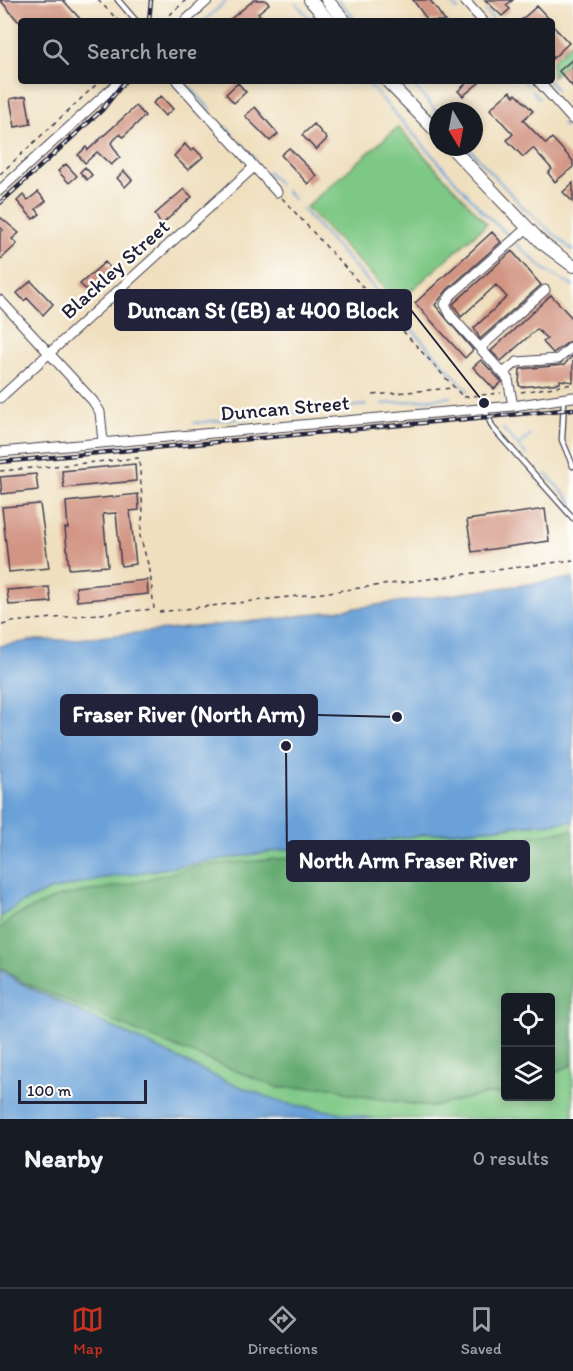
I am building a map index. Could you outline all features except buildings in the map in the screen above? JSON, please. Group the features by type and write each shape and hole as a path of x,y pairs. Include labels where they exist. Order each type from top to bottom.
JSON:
{"main road":[{"path":"310,0 326,18"},
{"path":"327,0 342,18"},
{"path":"390,84 429,123"},
{"path":"399,84 417,110"},
{"path":"459,156 542,243 573,266"}],"street":[{"path":"188,18 208,0"},
{"path":"464,0 480,18"},
{"path":"0,189 117,84"},
{"path":"180,84 277,192"},
{"path":"541,84 573,120"},
{"name":"Blackley Street","path":"0,398 254,167"},
{"path":"513,406 508,379 446,310 446,300 527,228"},
{"path":"480,348 545,290"},
{"path":"0,300 100,412 103,442"},
{"path":"503,373 517,362 558,359 573,346"},
{"name":"Duncan Street","path":"0,452 513,406 568,398"}],"lane":[{"path":"118,0 133,18"},
{"path":"568,398 562,440 573,466"},
{"path":"484,408 493,429 573,518"}],"path":[{"path":"98,0 116,18"},
{"path":"166,18 186,0"},
{"path":"0,174 97,84"},
{"path":"277,192 463,397"},
{"path":"373,395 454,388"},
{"path":"0,471 139,458 143,512 140,536 150,571 154,609 11,622 0,626"},
{"path":"159,612 573,560"}],"green space":[{"path":"573,41 573,59 555,74 555,58"},
{"path":"398,127 487,224 398,302 306,207"},
{"path":"573,821 573,830 486,843 454,851 346,853 276,861 60,896 0,929 0,917 21,903 48,891 97,879 318,844 360,844 428,834"},
{"path":"573,830 573,1064 555,1072 555,993 501,993 501,1093 486,1094 431,1107 349,1094 333,1087 279,1088 133,1030 21,981 0,966 0,929 15,916 60,896 125,885 198,866 346,853 454,851 486,843"},
{"path":"0,966 21,981 279,1088 334,1087 349,1094 431,1107 486,1094 501,1094 501,1101 555,1101 555,1072 573,1064 573,1118 375,1119 284,1103 225,1081 20,983 0,969"}],"water":[{"path":"573,578 573,821 428,834 360,844 318,844 98,879 48,891 21,903 0,917 0,646 36,640 67,640 276,619"},
{"path":"0,969 20,983 225,1081 284,1103 375,1119 0,1119"}],"waterway":[{"path":"207,18 227,0"},
{"path":"338,0 354,18"},
{"path":"448,0 458,10"},
{"path":"296,3 309,18"},
{"path":"486,11 492,18"},
{"path":"369,84 485,214 508,235"},
{"path":"413,84 429,103"},
{"path":"552,84 556,89"},
{"path":"190,87 211,110"},
{"path":"532,91 539,98"},
{"path":"568,102 573,108"},
{"path":"562,124 565,127"},
{"path":"226,127 235,137"},
{"path":"240,142 255,159"},
{"path":"476,156 522,206 573,251"},
{"path":"268,172 279,184"},
{"path":"286,191 294,199"},
{"path":"302,209 468,391"},
{"path":"516,244 544,269 573,286"},
{"path":"383,404 451,397"},
{"path":"194,423 366,405"},
{"path":"503,429 527,455"},
{"path":"519,445 530,435"},
{"path":"546,474 573,503"}],"railway":[{"path":"149,18 151,0"},
{"path":"0,203 102,110 123,84"},
{"path":"0,462 573,409"}],"place":[{"name":"Duncan St (EB) at 400 Block","path":"484,403"},
{"name":"Fraser River (North Arm)","path":"397,717"},
{"name":"North Arm Fraser River","path":"286,746"}]}
